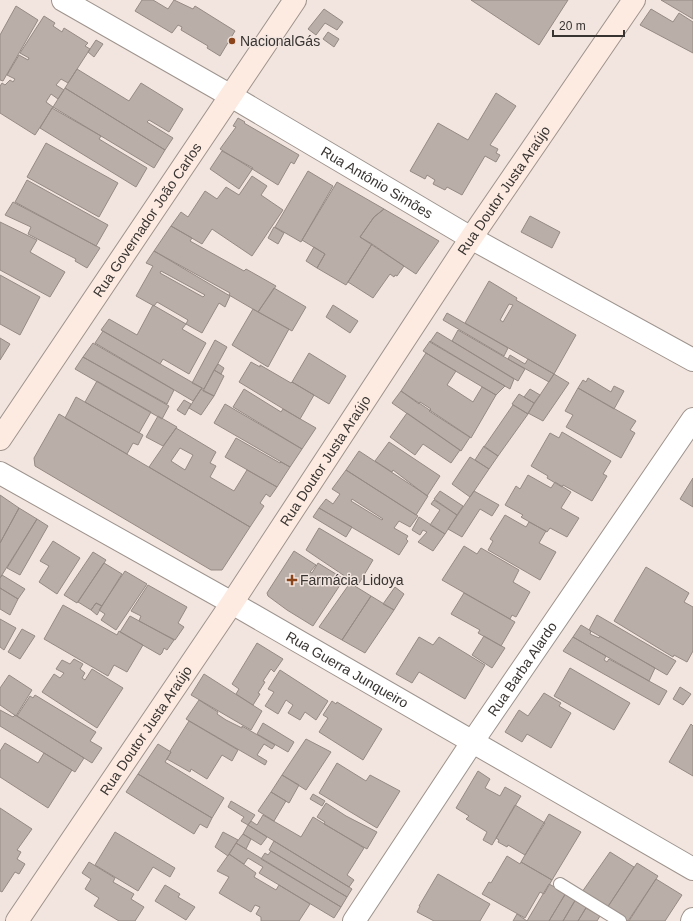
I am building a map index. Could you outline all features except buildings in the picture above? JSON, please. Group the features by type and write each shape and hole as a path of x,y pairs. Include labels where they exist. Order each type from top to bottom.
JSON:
{"street":[{"name":"Rua Antônio Simões","path":"63,0 231,96 472,238 693,360"},
{"name":"Rua Governador João Carlos","path":"0,439 295,0"},
{"name":"Rua Doutor Justa Araújo","path":"17,921 232,603 472,238 634,0"},
{"name":"Rua Barba Alardo","path":"354,921 473,741 693,419"},
{"name":"Rua Guerra Junqueiro","path":"0,474 232,603 693,869"}],"lane":[{"path":"560,884 620,921"}],"place":[{"name":"NacionalGás","path":"232,41"},
{"name":"Farmácia Lidoya","path":"292,580"}]}
